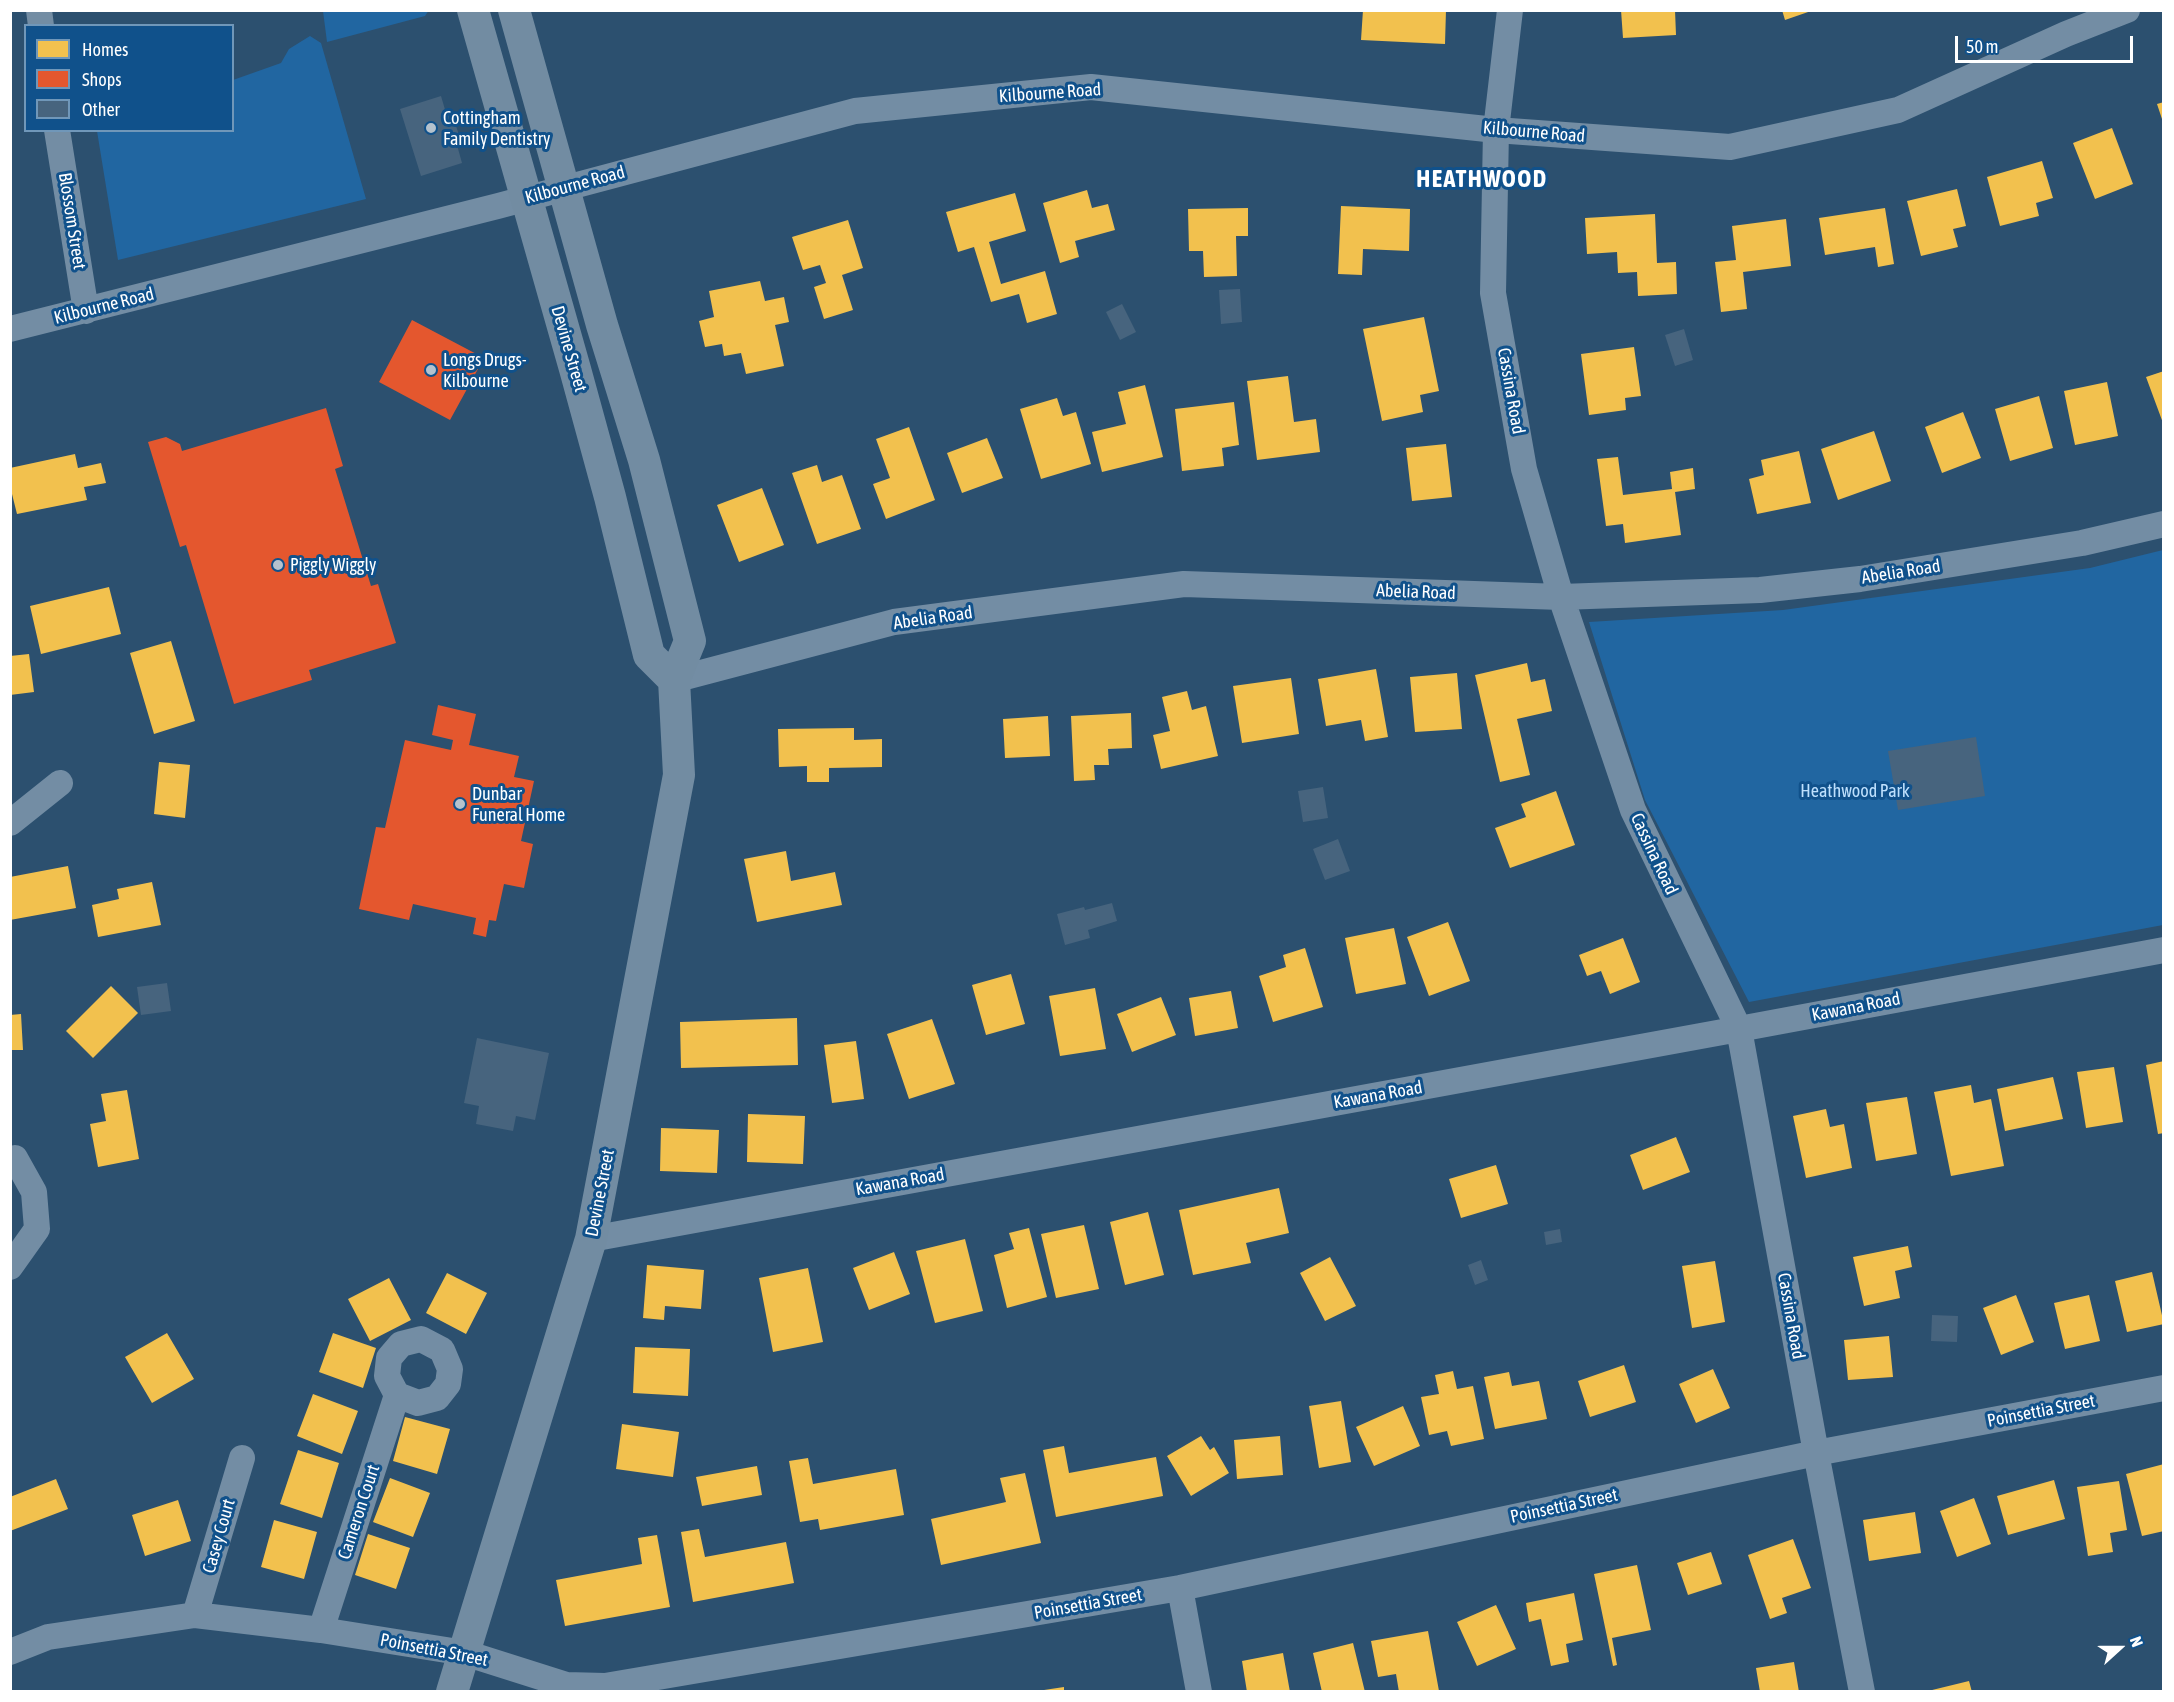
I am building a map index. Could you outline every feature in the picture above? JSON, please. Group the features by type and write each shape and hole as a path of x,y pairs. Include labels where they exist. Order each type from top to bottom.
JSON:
{"main road":[{"name":"Devine Street","path":"473,10 610,496 649,655 674,680"},
{"name":"Devine Street","path":"452,1692 591,1239 679,775 674,680 690,641 652,489 562,188 514,10"},
{"path":"610,496 652,489"}],"street":[{"name":"Cassina Road","path":"1510,10 1496,130 1493,293 1524,469 1561,597 1633,810 1739,1029 1862,1692"},
{"name":"Kilbourne Road","path":"10,329 526,198 855,111 1091,87 1496,130 1730,147 1898,110 2066,34 2127,10"},
{"name":"Blossom Street","path":"57,132 86,311"},
{"name":"Abelia Road","path":"674,680 894,622 1184,584 1561,597 1760,590 1860,579 2082,543 2163,524"},
{"path":"10,824 60,783"},
{"name":"Kawana Road","path":"591,1239 2163,950"},
{"path":"10,1267 37,1229 34,1192 15,1158"},
{"name":"Poinsettia Street","path":"10,1652 48,1637 195,1615 321,1630 465,1653 567,1685 605,1686 1180,1588 1816,1453 2163,1388"},
{"name":"Cameron Court","path":"321,1630 397,1395"},
{"name":"Casey Court","path":"195,1615 242,1458"},
{"path":"1180,1588 1199,1692"}],"green space":[{"path":"429,10 425,16 327,42 323,11"},
{"path":"310,36 321,43 366,199 118,260 97,132 234,132 234,80 281,63 289,49"},
{"name":"Heathwood Park","path":"2163,550 2163,925 1749,1002 1645,800 1589,622 1783,610 2090,568"}],"building: Homes":[{"path":"1363,10 1446,10 1445,44 1361,40"},
{"path":"1621,10 1675,10 1676,35 1623,38"},
{"path":"1782,10 1811,10 1811,11 1785,20"},
{"path":"2164,102 2164,122 2163,122 2157,104"},
{"path":"2112,128 2133,184 2095,199 2073,143"},
{"path":"2042,161 2053,198 2036,203 2039,216 2000,226 1987,177"},
{"path":"1957,189 1966,226 1953,229 1958,247 1921,256 1907,201"},
{"path":"1087,190 1092,208 1108,204 1115,230 1075,241 1079,257 1060,263 1043,203"},
{"path":"1015,193 1026,231 989,242 1001,284 1045,271 1057,314 1027,323 1019,294 991,302 974,247 958,252 946,212"},
{"path":"1341,206 1410,209 1409,251 1363,249 1362,275 1338,274"},
{"path":"1248,208 1248,236 1236,236 1237,276 1204,277 1203,251 1189,251 1188,209"},
{"path":"1885,208 1894,264 1878,267 1875,247 1825,255 1819,218"},
{"path":"1655,214 1657,263 1676,262 1677,294 1638,296 1637,272 1618,273 1617,252 1587,254 1585,218"},
{"path":"1786,219 1791,266 1743,272 1747,309 1721,312 1715,262 1736,260 1732,226"},
{"path":"848,220 863,268 842,275 853,310 824,319 814,287 826,283 820,265 803,270 792,237"},
{"path":"760,281 765,301 784,297 789,322 775,325 784,366 746,374 741,353 724,356 722,344 705,347 699,321 714,317 709,291"},
{"path":"1424,317 1439,391 1420,395 1423,412 1382,421 1363,329"},
{"path":"1634,347 1641,396 1625,398 1626,410 1589,415 1581,354"},
{"path":"2164,371 2164,423 2163,423 2146,377"},
{"path":"1288,376 1294,422 1316,419 1320,452 1257,460 1247,381"},
{"path":"2107,382 2118,436 2075,445 2064,391"},
{"path":"1145,385 1163,457 1102,472 1092,432 1126,424 1118,392"},
{"path":"2039,396 2053,448 2010,461 1995,409"},
{"path":"1057,398 1063,416 1076,412 1091,464 1041,479 1020,409"},
{"path":"1234,402 1239,445 1222,448 1224,466 1182,471 1175,409"},
{"path":"1963,412 1981,458 1942,473 1925,427"},
{"path":"909,427 935,500 886,519 873,484 890,478 876,439"},
{"path":"1874,431 1891,481 1838,500 1821,449"},
{"path":"987,438 1003,478 962,493 947,453"},
{"path":"1446,444 1452,497 1412,501 1406,448"},
{"path":"1799,451 1811,503 1757,514 1749,479 1764,475 1761,460"},
{"path":"75,454 78,468 101,463 106,483 84,487 87,500 17,514 10,486 10,468"},
{"path":"1618,457 1623,495 1672,489 1670,472 1693,468 1695,489 1675,492 1681,535 1625,543 1623,524 1606,526 1597,459"},
{"path":"817,465 822,482 842,475 861,529 817,544 792,473"},
{"path":"762,488 784,545 739,562 717,505"},
{"path":"109,587 121,634 41,654 30,606"},
{"path":"171,641 195,721 154,734 130,653"},
{"path":"29,654 34,692 10,695 10,656"},
{"path":"1527,663 1531,682 1545,679 1552,711 1517,719 1530,775 1500,782 1475,675"},
{"path":"1376,669 1388,737 1365,741 1361,720 1326,726 1318,679"},
{"path":"1457,673 1462,729 1415,732 1410,677"},
{"path":"1291,678 1299,734 1242,743 1233,686"},
{"path":"1187,691 1192,710 1206,706 1218,756 1161,769 1153,735 1170,731 1162,697"},
{"path":"1131,713 1132,748 1108,749 1109,765 1094,765 1095,780 1074,781 1071,716"},
{"path":"1048,716 1050,756 1005,758 1003,719"},
{"path":"854,728 854,740 882,739 882,767 829,768 829,782 807,782 807,766 779,767 778,729"},
{"path":"159,762 190,765 185,818 154,814"},
{"path":"1556,791 1575,845 1510,868 1495,828 1526,817 1521,804"},
{"path":"786,851 791,881 835,872 842,905 757,922 744,859"},
{"path":"68,866 76,908 10,920 10,877"},
{"path":"152,882 161,925 98,937 92,905 119,899 117,889"},
{"path":"1448,922 1470,981 1429,996 1407,937"},
{"path":"1394,928 1406,984 1356,994 1345,938"},
{"path":"1623,938 1640,982 1610,994 1601,971 1587,976 1579,955"},
{"path":"1305,948 1323,1007 1273,1022 1259,976 1286,967 1283,955"},
{"path":"1011,974 1025,1024 986,1035 972,985"},
{"path":"111,986 138,1013 93,1058 66,1031"},
{"path":"1095,988 1106,1049 1060,1056 1049,996"},
{"path":"1231,991 1238,1028 1195,1036 1189,998"},
{"path":"1161,997 1176,1035 1132,1052 1117,1014"},
{"path":"21,1014 23,1050 10,1050 10,1015"},
{"path":"797,1018 798,1065 681,1068 680,1022"},
{"path":"932,1019 955,1084 909,1099 887,1034"},
{"path":"856,1041 864,1099 832,1103 824,1045"},
{"path":"2164,1061 2164,1133 2158,1134 2146,1065"},
{"path":"2114,1067 2123,1122 2086,1128 2077,1072"},
{"path":"2053,1077 2063,1119 2005,1131 1997,1089"},
{"path":"1971,1085 1974,1103 1991,1099 2004,1166 1951,1176 1934,1092"},
{"path":"127,1090 139,1159 98,1167 90,1124 106,1121 101,1094"},
{"path":"1907,1097 1917,1154 1876,1161 1866,1103"},
{"path":"1826,1109 1830,1127 1844,1124 1852,1168 1806,1178 1793,1116"},
{"path":"748,1114 805,1116 803,1164 747,1162"},
{"path":"661,1128 719,1130 717,1173 660,1171"},
{"path":"1676,1137 1690,1172 1643,1190 1630,1155"},
{"path":"1496,1165 1508,1204 1461,1218 1449,1179"},
{"path":"1279,1188 1289,1233 1246,1243 1251,1263 1193,1275 1179,1210"},
{"path":"1148,1212 1164,1275 1125,1285 1110,1222"},
{"path":"1084,1225 1099,1289 1056,1298 1041,1234"},
{"path":"1029,1228 1047,1297 1007,1308 994,1255 1014,1249 1009,1233"},
{"path":"965,1239 983,1311 935,1323 916,1251"},
{"path":"1908,1246 1912,1267 1895,1271 1900,1298 1864,1306 1853,1257"},
{"path":"894,1252 910,1294 869,1310 853,1268"},
{"path":"1330,1257 1356,1306 1325,1321 1300,1273"},
{"path":"1715,1261 1725,1322 1692,1328 1682,1266"},
{"path":"647,1265 704,1270 701,1309 665,1306 664,1320 643,1318"},
{"path":"808,1268 823,1342 773,1352 759,1278"},
{"path":"2152,1272 2164,1324 2127,1332 2115,1281"},
{"path":"447,1273 487,1293 466,1334 426,1313"},
{"path":"389,1278 411,1320 370,1341 348,1299"},
{"path":"2016,1295 2034,1342 2001,1355 1983,1308"},
{"path":"2089,1295 2100,1341 2065,1349 2054,1303"},
{"path":"167,1333 194,1379 152,1403 125,1357"},
{"path":"333,1333 376,1348 363,1388 319,1372"},
{"path":"1889,1336 1893,1377 1848,1380 1844,1340"},
{"path":"635,1347 690,1349 688,1396 633,1393"},
{"path":"1624,1365 1636,1402 1590,1417 1578,1381"},
{"path":"1713,1369 1730,1408 1696,1423 1679,1384"},
{"path":"1453,1371 1457,1389 1473,1386 1484,1439 1451,1446 1447,1431 1429,1435 1421,1397 1439,1394 1435,1375"},
{"path":"1509,1372 1512,1386 1539,1381 1547,1419 1495,1429 1484,1377"},
{"path":"313,1394 358,1411 342,1454 297,1436"},
{"path":"1341,1401 1351,1462 1319,1468 1309,1406"},
{"path":"1403,1406 1420,1446 1374,1466 1356,1427"},
{"path":"405,1417 450,1429 437,1474 393,1461"},
{"path":"622,1424 679,1432 673,1477 616,1469"},
{"path":"1201,1436 1210,1450 1214,1447 1229,1473 1191,1496 1167,1456"},
{"path":"1280,1436 1283,1475 1237,1479 1234,1440"},
{"path":"1064,1446 1069,1473 1156,1457 1163,1496 1056,1517 1043,1450"},
{"path":"298,1450 339,1463 322,1518 280,1504"},
{"path":"808,1458 813,1484 896,1469 904,1515 820,1530 818,1519 800,1522 789,1461"},
{"path":"2164,1464 2164,1531 2142,1536 2126,1474"},
{"path":"757,1466 762,1495 702,1506 696,1477"},
{"path":"1025,1473 1041,1543 941,1565 931,1519 1006,1502 1000,1478"},
{"path":"390,1478 430,1493 413,1537 373,1522"},
{"path":"56,1479 68,1509 10,1531 10,1497"},
{"path":"2054,1480 2065,1519 2008,1535 1997,1496"},
{"path":"2119,1481 2127,1530 2110,1533 2113,1552 2088,1556 2077,1487"},
{"path":"1974,1498 1991,1544 1957,1557 1940,1511"},
{"path":"178,1500 191,1541 145,1556 132,1515"},
{"path":"1915,1512 1921,1553 1869,1561 1863,1520"},
{"path":"274,1520 317,1532 304,1579 261,1567"},
{"path":"699,1529 705,1557 786,1542 794,1583 693,1602 681,1532"},
{"path":"368,1534 410,1548 396,1589 355,1575"},
{"path":"657,1535 670,1607 565,1626 556,1580 642,1564 638,1538"},
{"path":"1793,1539 1811,1588 1782,1598 1787,1613 1770,1619 1748,1555"},
{"path":"1711,1552 1722,1584 1688,1595 1677,1563"},
{"path":"1637,1565 1651,1630 1612,1638 1617,1665 1613,1666 1594,1574"},
{"path":"1574,1593 1583,1640 1566,1644 1569,1662 1551,1666 1541,1619 1529,1622 1526,1603"},
{"path":"1496,1605 1516,1649 1477,1666 1457,1622"},
{"path":"1428,1631 1439,1691 1399,1692 1396,1674 1378,1677 1371,1641"},
{"path":"1353,1643 1365,1692 1322,1692 1313,1653"},
{"path":"1283,1653 1290,1692 1247,1692 1242,1661"},
{"path":"1794,1662 1799,1692 1760,1692 1756,1668"},
{"path":"1969,1681 1972,1692 1928,1692 1928,1691"},
{"path":"1064,1687 1064,1692 1044,1692 1044,1690"}],"building: Shops":[{"name":"Longs Drugs- Kilbourne","path":"412,320 484,358 450,420 379,382"},
{"name":"Piggly Wiggly","path":"326,408 343,466 335,469 371,586 378,584 396,643 309,670 312,680 234,704 186,545 180,547 148,442 166,437 180,444 182,451"},
{"name":"Dunbar Funeral Home","path":"438,705 476,714 469,745 519,756 514,777 534,781 521,841 533,844 524,888 504,884 496,921 489,920 486,937 473,934 476,918 413,904 409,920 359,909 376,827 385,828 405,740 451,750 453,740 432,735"}],"building: Other":[{"name":"Cottingham Family Dentistry","path":"441,96 446,113 451,111 462,144 457,145 462,163 421,176 400,109"},
{"path":"1240,289 1242,322 1221,324 1219,290"},
{"path":"1122,304 1136,332 1120,340 1106,312"},
{"path":"1684,329 1693,360 1675,366 1665,335"},
{"path":"1976,737 1985,796 1898,810 1888,751"},
{"path":"1323,787 1328,818 1303,822 1298,791"},
{"path":"1338,839 1350,871 1325,880 1313,849"},
{"path":"1112,903 1117,921 1088,930 1090,938 1065,945 1057,914"},
{"path":"167,983 171,1011 141,1015 137,987"},
{"path":"477,1038 549,1053 535,1120 516,1116 513,1131 476,1124 479,1106 464,1103"},
{"path":"1560,1229 1562,1242 1546,1245 1544,1232"},
{"path":"1481,1260 1488,1280 1475,1285 1468,1265"},
{"path":"1932,1315 1958,1316 1957,1342 1931,1341"}],"place":[{"name":"Cottingham Family Dentistry","path":"431,128"},
{"name":"Longs Drugs- Kilbourne","path":"431,370"},
{"name":"Piggly Wiggly","path":"278,565"},
{"name":"Dunbar Funeral Home","path":"460,804"}],"district":[{"name":"HEATHWOOD","path":"1482,179"}]}
